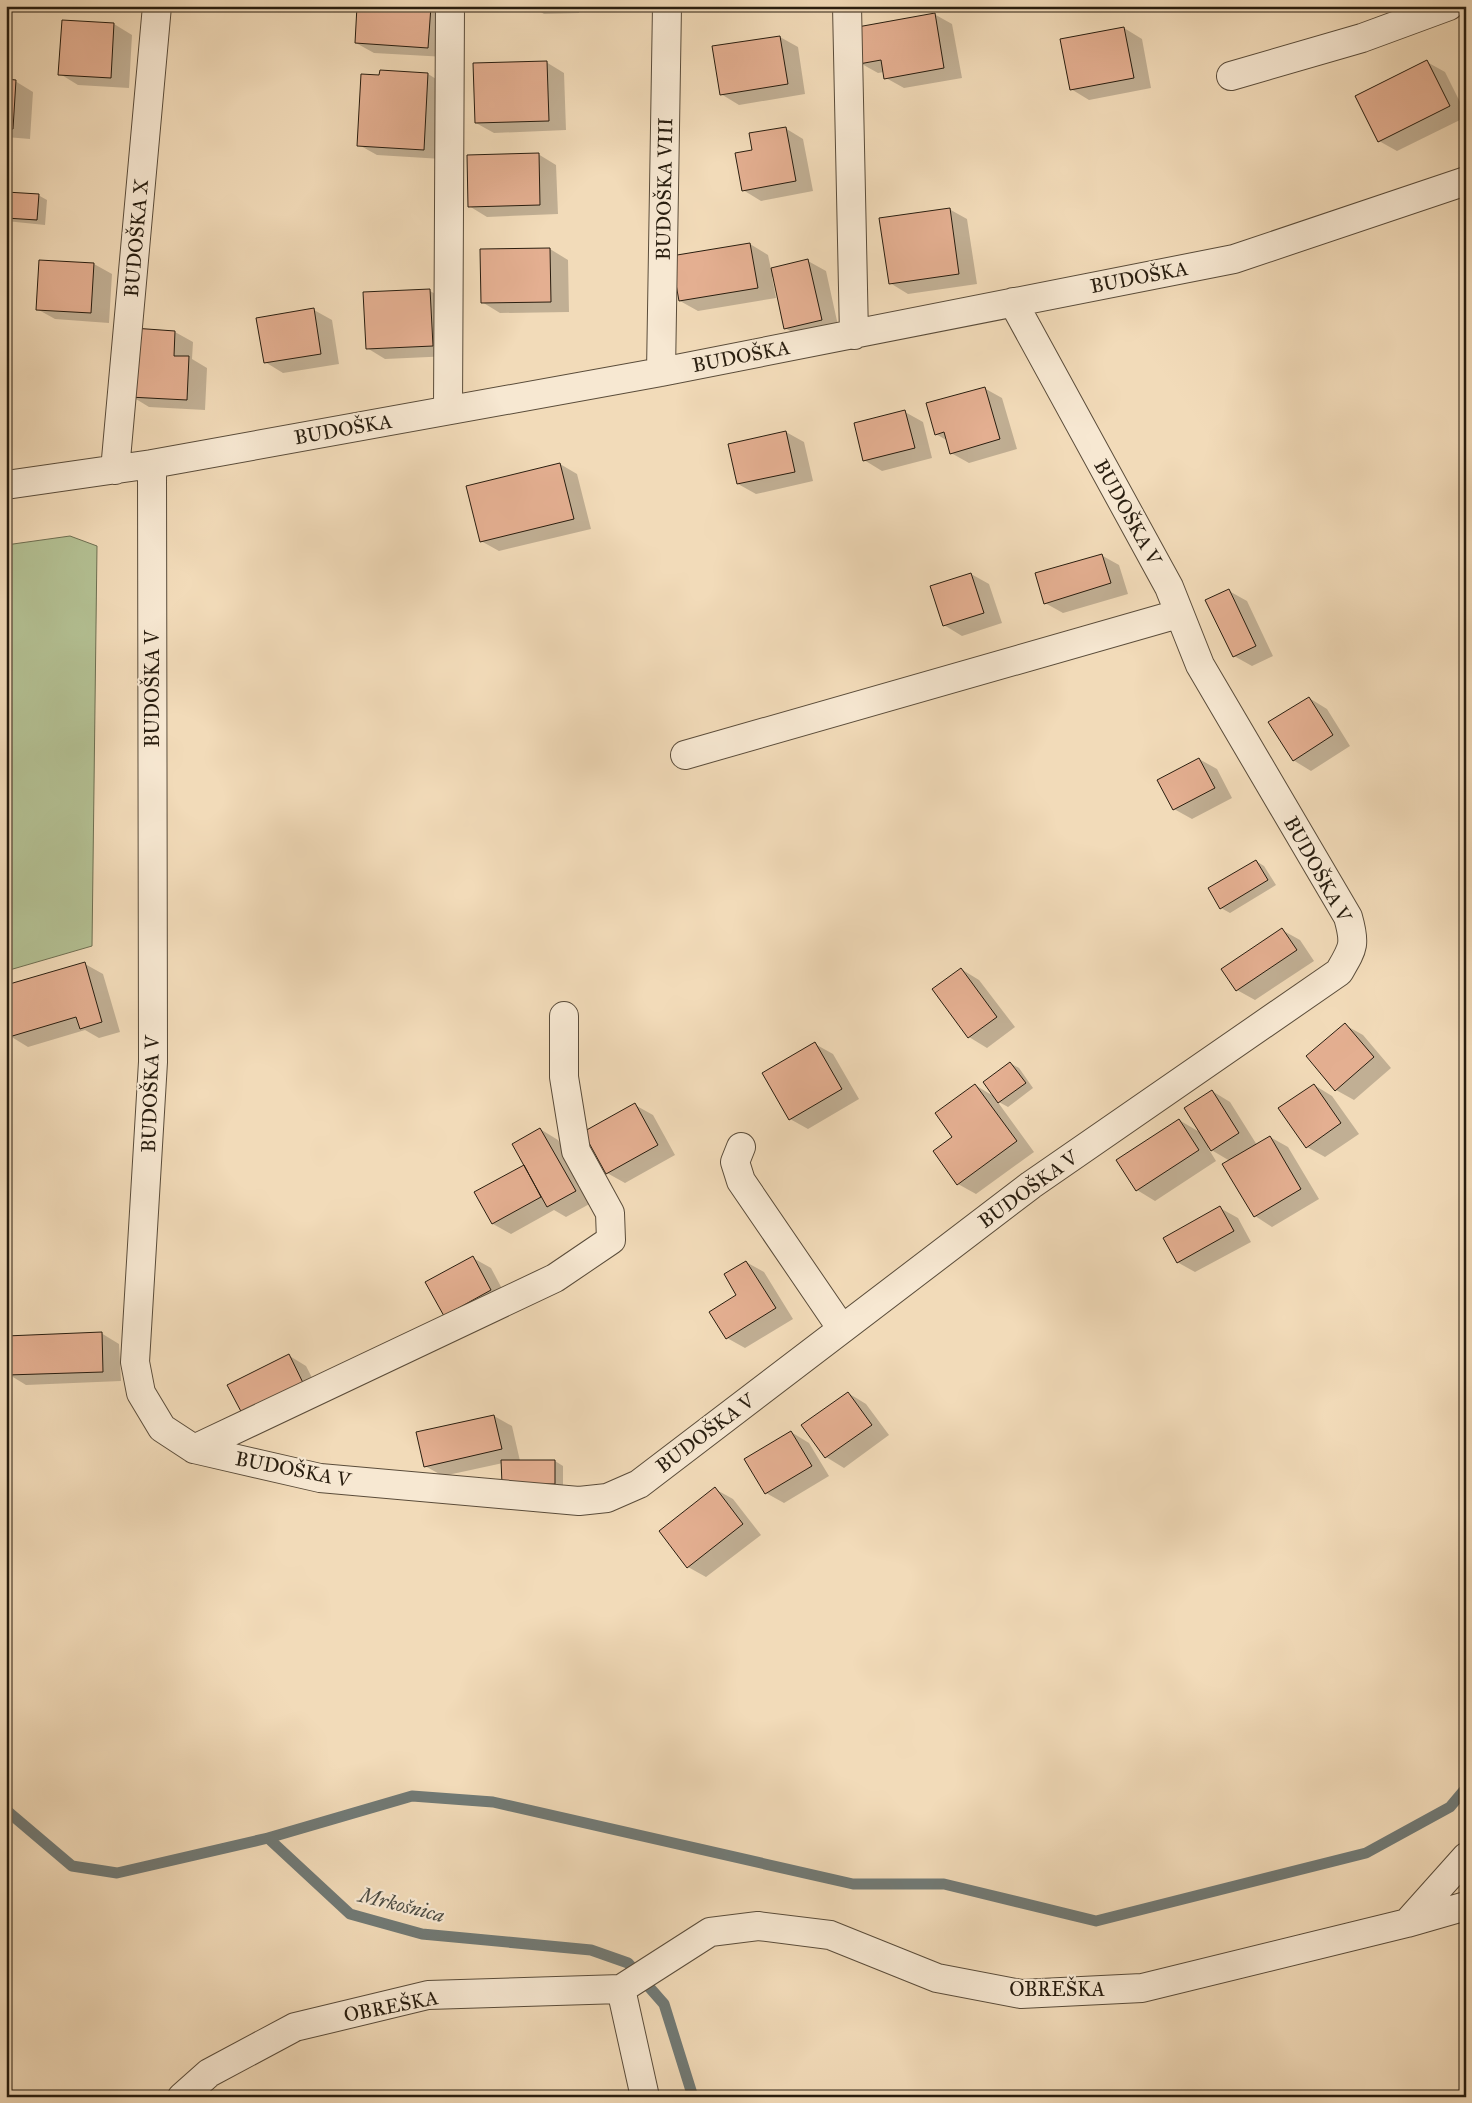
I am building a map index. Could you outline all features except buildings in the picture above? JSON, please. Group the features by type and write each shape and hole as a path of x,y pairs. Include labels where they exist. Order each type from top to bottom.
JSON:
{"street":[{"name":"BUDOŠKA X","path":"115,470 157,6"},
{"path":"448,410 450,6"},
{"name":"BUDOŠKA VIII","path":"661,372 667,6"},
{"path":"847,6 854,335"},
{"path":"1231,76 1362,38 1449,6"},
{"name":"BUDOŠKA","path":"6,485 152,464 661,372 1234,259 1466,181"},
{"name":"BUDOŠKA V","path":"152,464 153,1062 135,1362 141,1393 162,1428 194,1448 320,1478 579,1501 607,1498 639,1484 1031,1185 1339,972 1352,949 1354,935 1348,917 1200,665 1178,614 1169,587 1014,302"},
{"path":"685,755 1178,614"},
{"path":"194,1448 555,1278 611,1240 610,1213 576,1151 564,1077 564,1016"},
{"path":"741,1147 735,1162 741,1181 842,1329"},
{"path":"1407,1923 1466,1857"},
{"name":"OBREŠKA","path":"182,2097 209,2073 295,2027 428,1995 621,1989 710,1932 758,1926 830,1935 937,1978 1021,1994 1142,1988 1407,1923 1466,1906"},
{"path":"621,1989 645,2097"}],"green space":[{"path":"70,536 97,546 92,946 6,971 6,545"}],"waterway":[{"path":"268,1838 412,1796 493,1802 853,1884 944,1884 1096,1921 1366,1853 1450,1807 1466,1788"},
{"name":"Mrkošnica","path":"6,1810 72,1866 117,1873 268,1838 350,1914 422,1934 591,1950 628,1963 664,2004 693,2097"}]}
